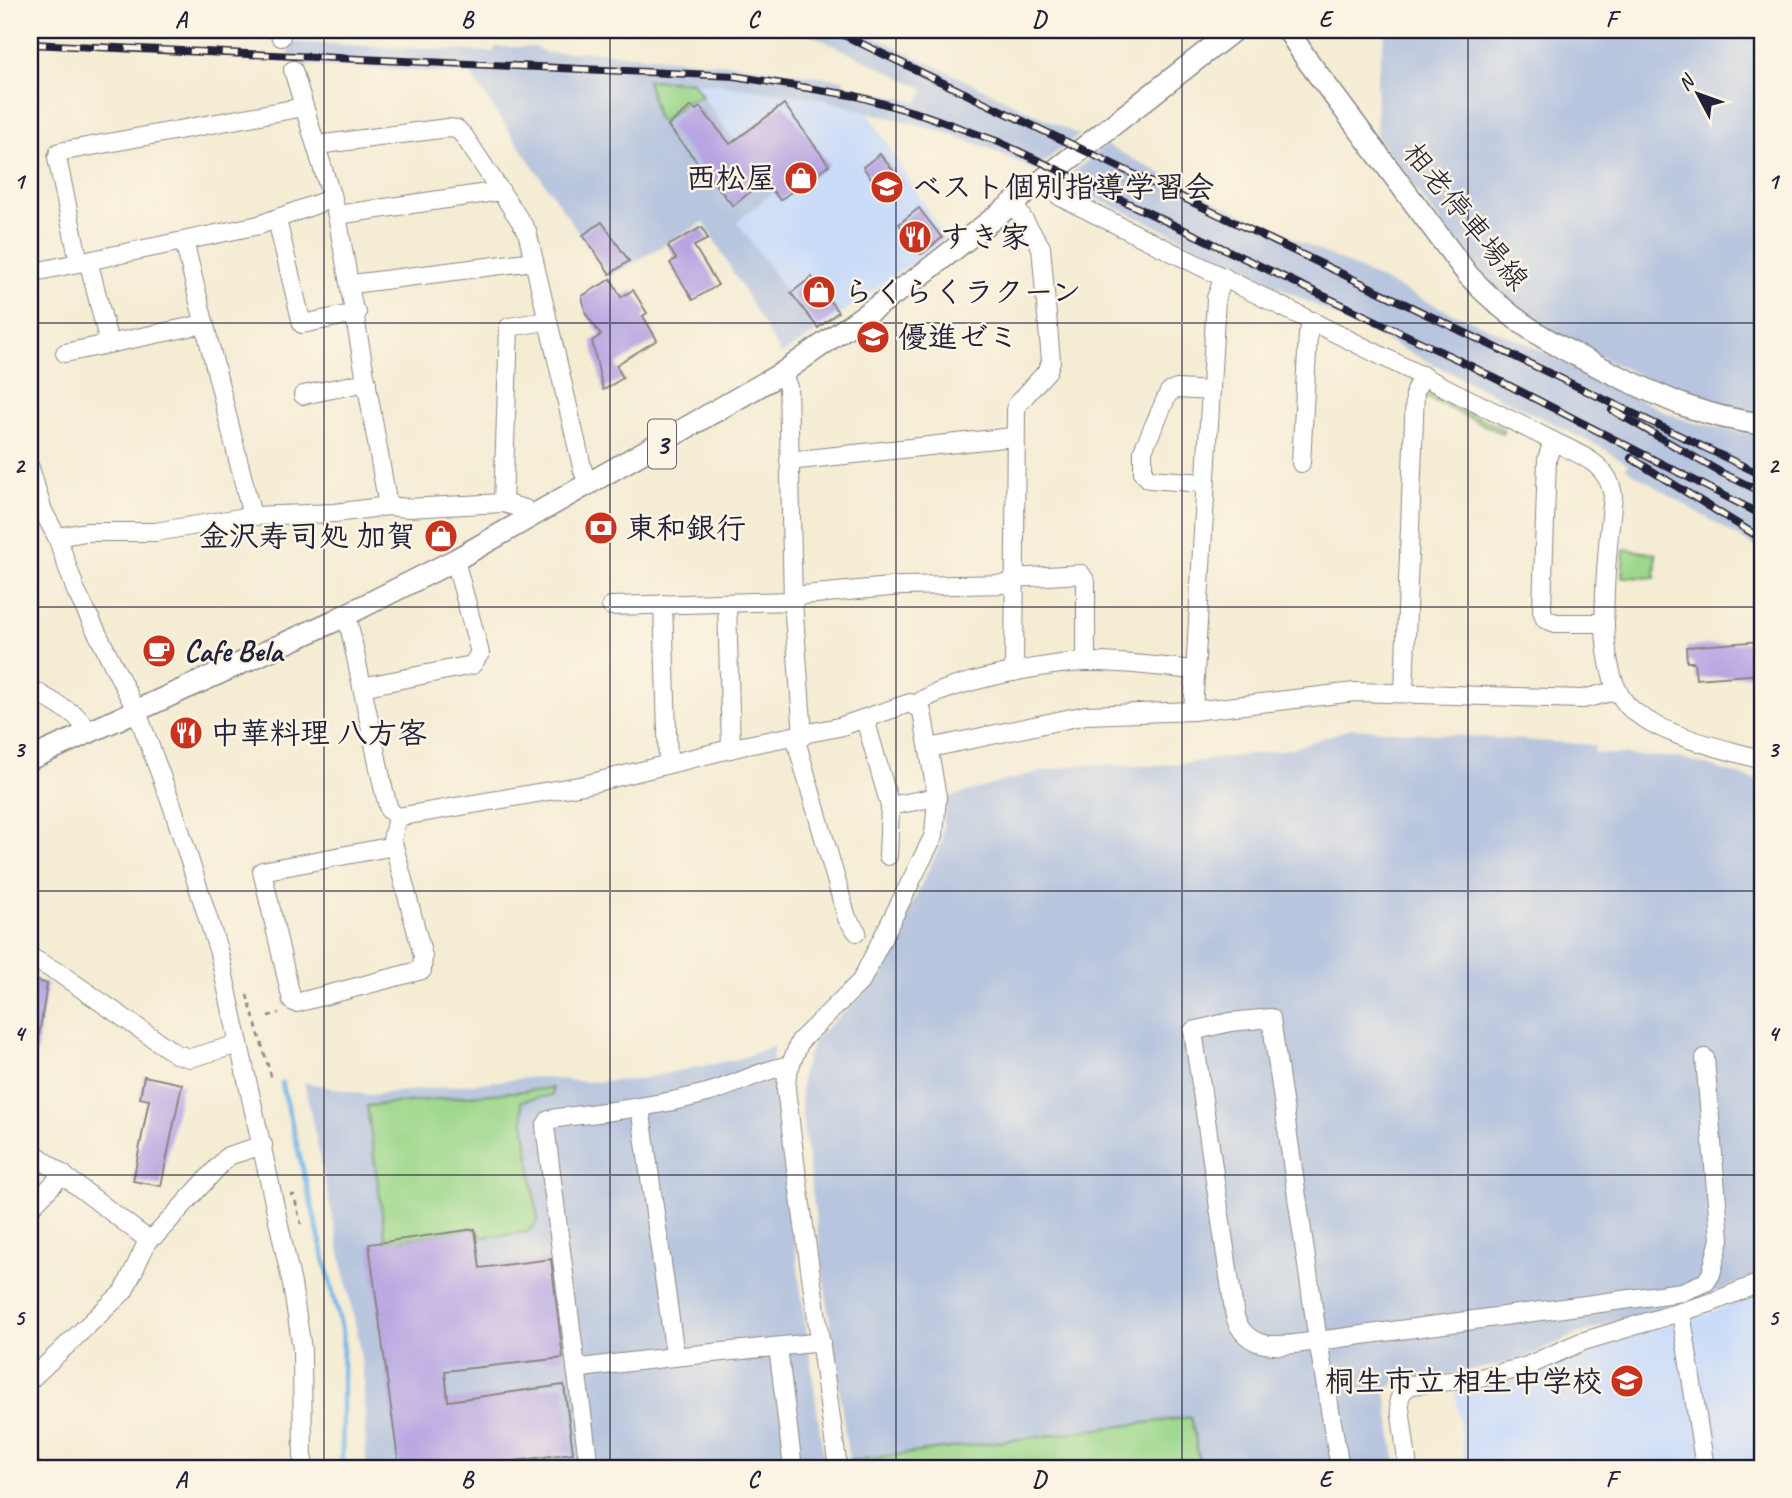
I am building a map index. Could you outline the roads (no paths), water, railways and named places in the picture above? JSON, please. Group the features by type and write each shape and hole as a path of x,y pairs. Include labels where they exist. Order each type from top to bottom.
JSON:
{"main road":[{"name":"3","path":"30,760 347,615 456,560 782,373 898,292 1234,30"},
{"name":"相老停車場線","path":"1288,30 1305,57 1468,275 1496,306 1550,342 1677,404 1716,417 1762,424"}],"street":[{"path":"293,70 335,207 352,284 388,506"},
{"path":"109,343 57,158 59,152 304,107"},
{"path":"317,145 327,141 457,129 527,231 583,471 590,485"},
{"path":"1042,181 1060,197 1592,461 1611,481 1605,623 1608,661 1615,691 1634,712 1668,730 1762,760"},
{"path":"30,273 335,207 501,191"},
{"path":"1013,203 1041,247 1051,361 1048,370 1017,404 1013,437 1014,672"},
{"path":"277,220 302,324 356,313"},
{"path":"184,241 252,516"},
{"path":"352,284 534,261"},
{"path":"1193,711 1216,298 1224,277"},
{"path":"503,502 509,327 547,321"},
{"path":"1301,463 1308,334 1313,321"},
{"path":"65,353 204,324"},
{"path":"782,373 788,387 793,598 792,737 847,918 857,932"},
{"path":"1405,692 1415,391 1422,375"},
{"path":"303,395 368,382"},
{"path":"1204,483 1149,479 1143,473 1143,450 1169,393 1177,389 1211,391"},
{"path":"789,461 1013,437"},
{"path":"1553,441 1548,459 1542,610 1545,619 1556,622 1605,623"},
{"path":"30,468 36,512 57,537 76,591 136,712 200,886 263,1145 292,1284 302,1349 303,1468"},
{"path":"57,537 86,532 155,532 252,516 335,513 388,506 407,508 503,502 526,509 531,518"},
{"path":"362,687 472,665 478,661 480,653 456,560"},
{"path":"611,606 727,603 901,586 1012,581 1081,574 1086,582 1086,662"},
{"path":"727,603 731,749"},
{"path":"663,604 668,764"},
{"path":"347,615 389,810 397,817"},
{"path":"397,817 584,785 792,737 865,719 899,706 916,705 931,694 1014,672 1086,662 1195,670"},
{"path":"30,688 75,715 90,732"},
{"path":"930,748 1065,717 1193,711 1355,692 1583,699 1615,691"},
{"path":"838,1468 786,1089 794,1051 808,1031 853,991 867,970 934,835 937,797 922,711 916,705"},
{"path":"865,719 890,806 888,856"},
{"path":"890,806 937,797"},
{"path":"394,846 262,871 292,1002 422,970 423,956 394,846 392,840 397,817"},
{"path":"30,957 59,973 176,1054 190,1058 239,1045"},
{"path":"1340,1468 1318,1341 1271,1018 1230,1022 1193,1031 1240,1329 1258,1345 1274,1346 1318,1341 1682,1292 1706,1282 1716,1264 1721,1218 1708,1122 1705,1058"},
{"path":"589,1468 545,1126 556,1118 640,1107 724,1088 765,1070 790,1065"},
{"path":"640,1107 674,1355"},
{"path":"30,1380 124,1291 149,1238 156,1235 228,1156 263,1145"},
{"path":"30,1150 140,1235 149,1238"},
{"path":"30,1208 63,1174"},
{"path":"1408,1468 1399,1400 1403,1391 1411,1385 1480,1378 1525,1367 1581,1342 1681,1312 1762,1282"},
{"path":"1681,1312 1705,1468"},
{"path":"576,1369 674,1355 821,1342"},
{"path":"778,1347 793,1468"}],"waterway":[{"path":"282,1083 343,1335 342,1468"}],"railway":[{"path":"833,30 1762,475"},
{"path":"30,44 734,76 856,96 924,115 999,142 1469,365 1762,515"},
{"path":"1612,410 1720,472 1762,492"},
{"path":"1631,458 1762,539"}],"place":[{"name":"西松屋","path":"801,178"},
{"name":"ベスト個別指導学習会","path":"887,187"},
{"name":"すき家","path":"915,237"},
{"name":"らくらくラクーン","path":"819,292"},
{"name":"優進ゼミ","path":"873,337"},
{"name":"東和銀行","path":"601,528"},
{"name":"金沢寿司処 加賀","path":"441,536"},
{"name":"Cafe Bela","path":"159,651"},
{"name":"中華料理 八方客","path":"186,733"},
{"name":"桐生市立 相生中学校","path":"1627,1381"}]}
